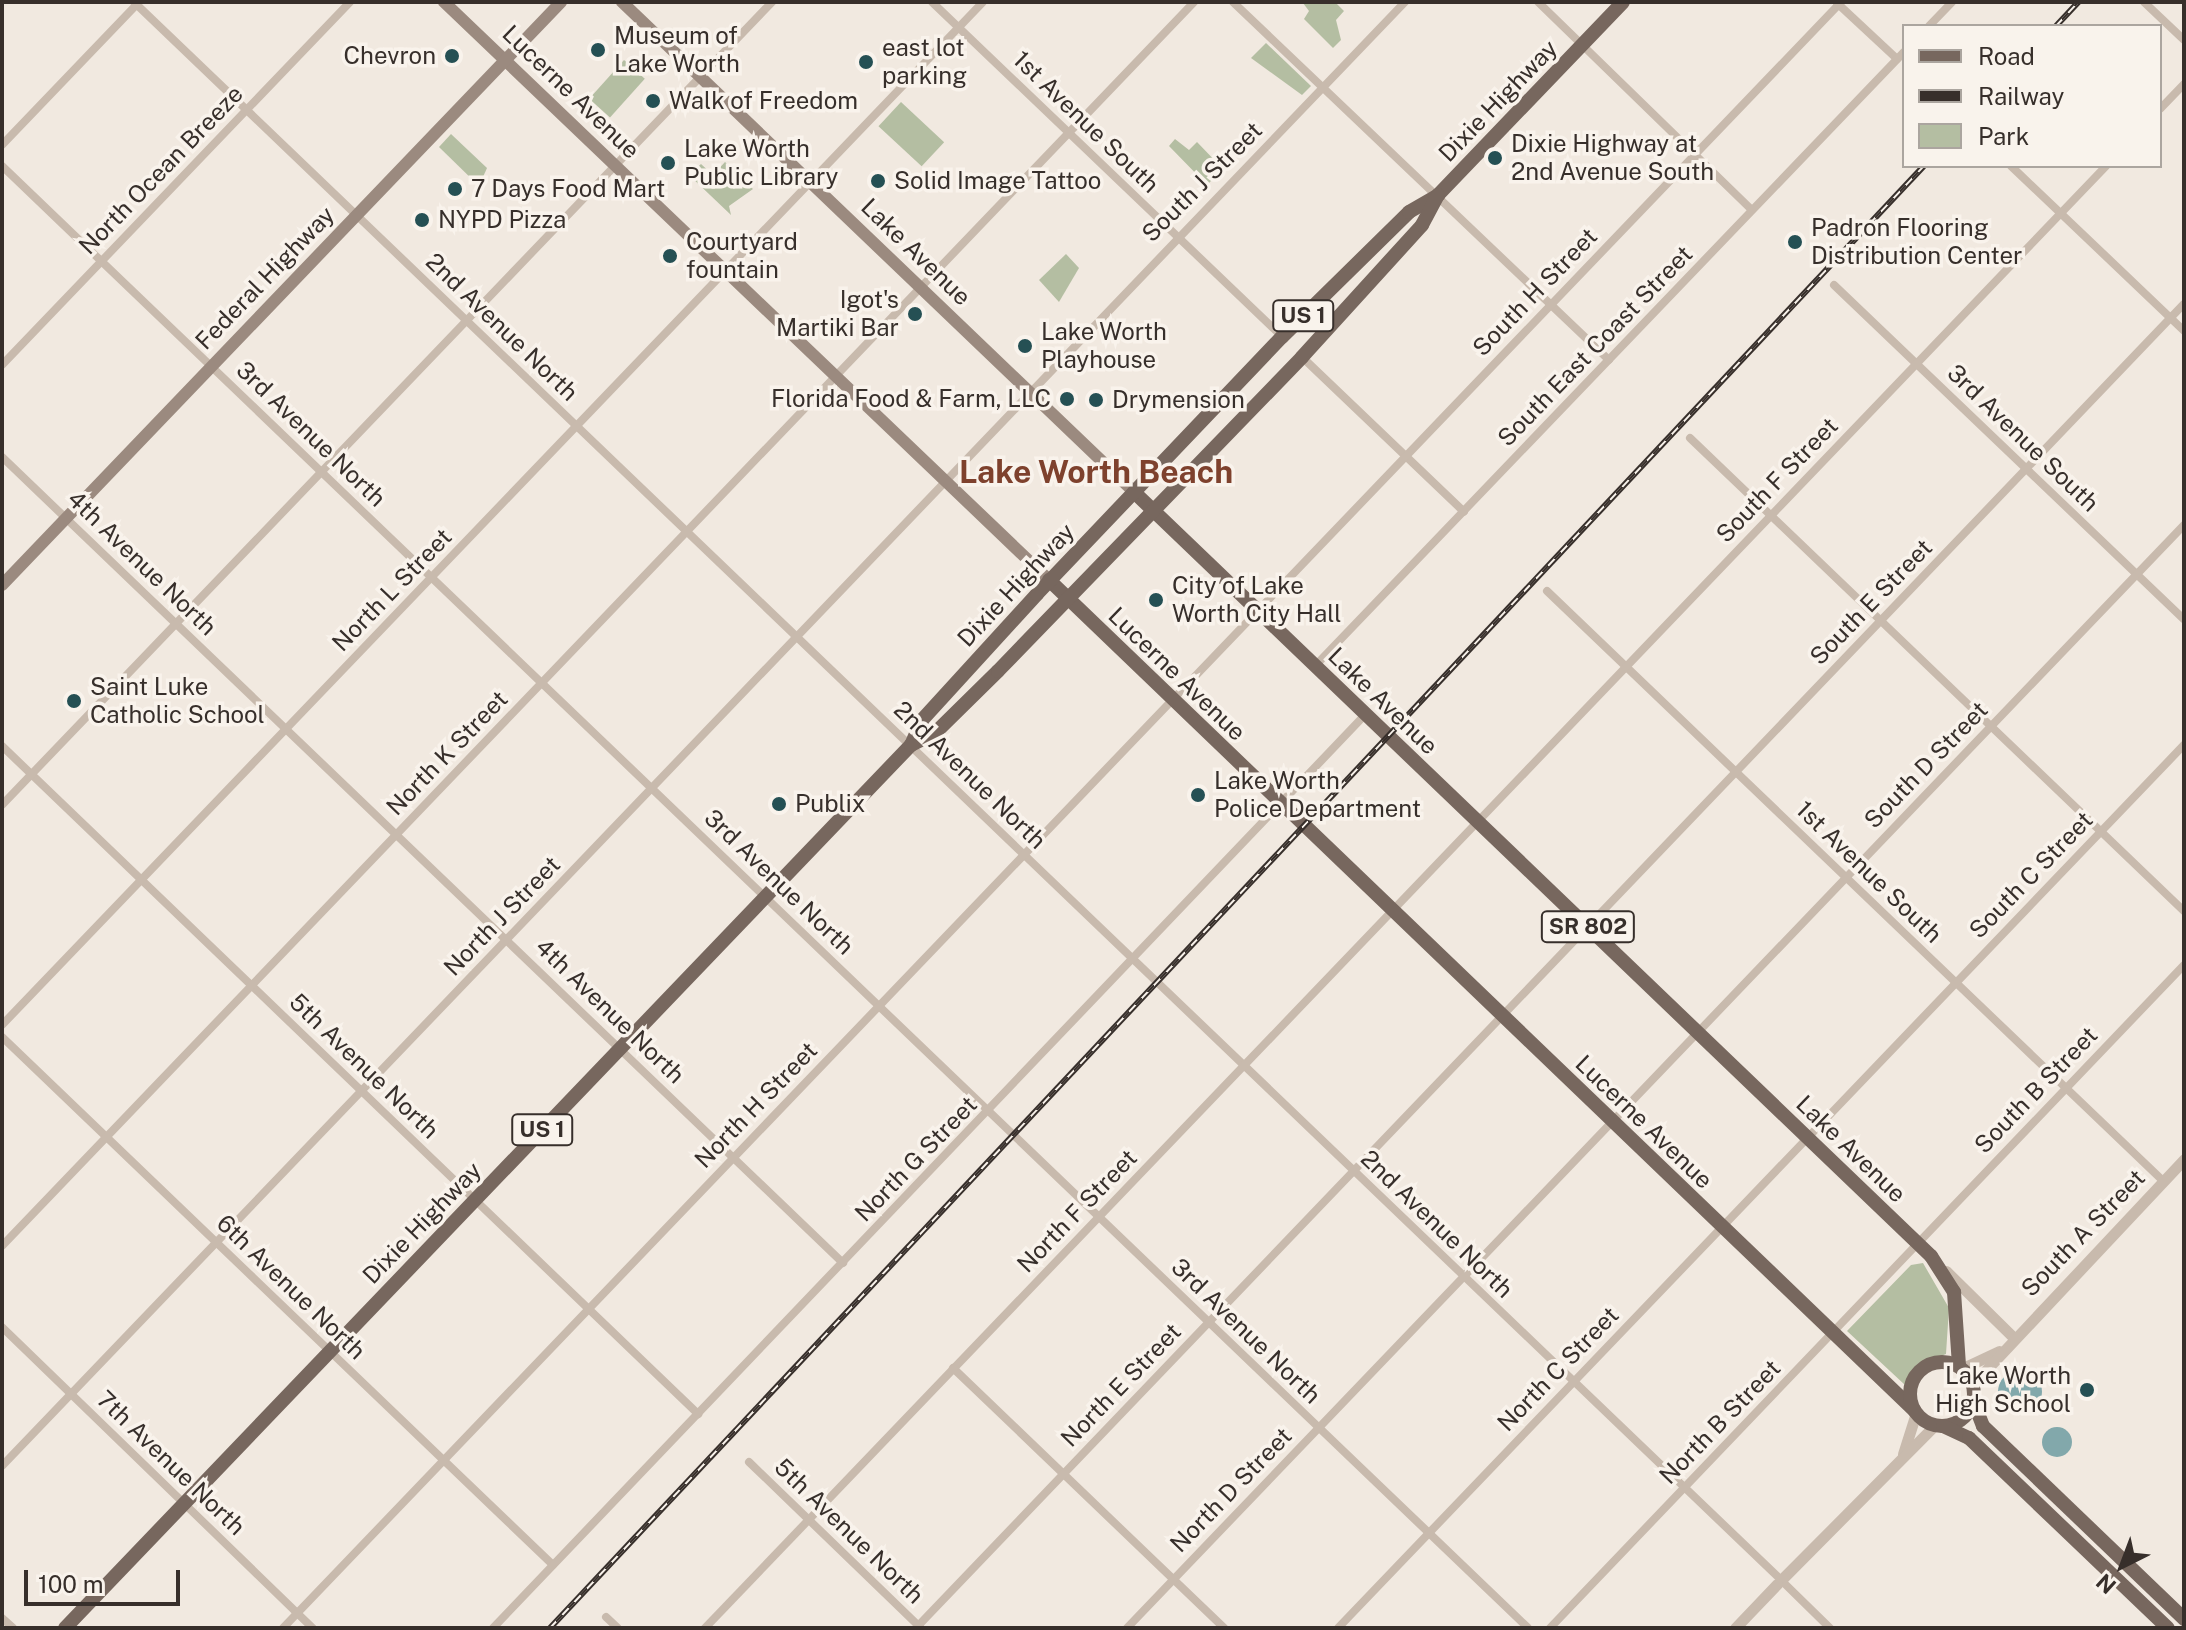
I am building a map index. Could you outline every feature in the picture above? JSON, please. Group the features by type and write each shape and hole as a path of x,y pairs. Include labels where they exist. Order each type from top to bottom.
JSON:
{"main road":[{"name":"Lucerne Avenue","path":"444,2 1915,1412"},
{"name":"Federal Highway","path":"2,585 561,2"},
{"name":"Lake Avenue","path":"622,2 1918,1243 1940,1266 1958,1306 1961,1366"},
{"name":"Dixie Highway","path":"911,745 922,720 1049,580 1282,337 1409,212 1438,195 1623,2"},
{"name":"Dixie Highway","path":"65,1628 911,745 935,733 1069,600 1302,357 1422,225 1438,195"},
{"path":"1961,1366 1938,1362 1922,1370 1911,1388 1915,1412 1969,1438 2168,1628"},
{"name":"SR 802","path":"1961,1366 1983,1426 2184,1619"},
{"path":"1939,1426 1963,1419 1973,1392"},
{"path":"2118,1579 2158,1594"}],"street":[{"name":"North Ocean Breeze","path":"2,365 350,2"},
{"path":"2,805 772,2"},
{"name":"1st Avenue South","path":"932,2 1282,337"},
{"name":"North L Street","path":"2,1025 983,2"},
{"name":"North K Street","path":"2,1246 1194,2"},
{"path":"1233,2 1609,360"},
{"name":"South J Street","path":"1027,389 1178,238 1405,2"},
{"path":"1538,2 1752,210"},
{"path":"1931,24 1952,2"},
{"path":"2144,2 2184,40"},
{"name":"2nd Avenue North","path":"136,3 1830,1628"},
{"path":"2,145 136,3"},
{"path":"1839,3 1901,56"},
{"name":"South H Street","path":"1257,611 1839,3"},
{"name":"South East Coast Street","path":"1314,666 1901,56"},
{"path":"2162,107 2184,84"},
{"name":"3rd Avenue North","path":"2,166 1528,1628"},
{"path":"2013,168 2184,331"},
{"name":"South F Street","path":"1477,821 2104,168"},
{"name":"3rd Avenue South","path":"1834,285 2184,620"},
{"name":"South E Street","path":"1588,927 2184,304"},
{"path":"1302,357 1464,512"},
{"name":"North J Street","path":"2,1466 651,788 1027,389"},
{"path":"1690,438 2184,911"},
{"name":"4th Avenue North","path":"2,457 843,1263"},
{"name":"South D Street","path":"1697,1033 2184,525"},
{"name":"1st Avenue South","path":"1547,591 2163,1181"},
{"name":"North H Street","path":"283,1628 1257,611"},
{"name":"North G Street","path":"493,1628 1365,715"},
{"name":"South C Street","path":"1808,1138 2184,745"},
{"name":"5th Avenue North","path":"2,746 698,1414"},
{"name":"North F Street","path":"705,1628 1477,821"},
{"name":"North E Street","path":"919,1627 1588,927"},
{"name":"South B Street","path":"1918,1243 2184,965"},
{"name":"North D Street","path":"1127,1628 1697,1033"},
{"name":"6th Avenue North","path":"2,1037 553,1565"},
{"name":"North C Street","path":"1338,1628 1808,1138"},
{"name":"South A Street","path":"1973,1392 2004,1349 2184,1159"},
{"name":"North B Street","path":"1550,1628 1918,1243"},
{"name":"Lake Avenue","path":"1940,1266 2014,1338"},
{"name":"7th Avenue North","path":"2,1327 313,1628"},
{"path":"1961,1366 2004,1349"},
{"path":"953,1368 1224,1628"},
{"path":"1903,1455 1915,1412"},
{"path":"1735,1628 1903,1455 1939,1426"},
{"name":"5th Avenue North","path":"749,1462 919,1627"},
{"path":"606,1617 618,1628"},
{"path":"2,1618 13,1628"}],"green space":[{"path":"1335,2 1344,11 1336,20 1341,40 1333,48 1304,19 1309,11 1303,3"},
{"path":"1266,43 1311,86 1302,95 1251,58"},
{"path":"624,60 645,79 610,117 589,99"},
{"path":"901,102 944,142 922,166 878,126"},
{"path":"451,134 487,168 479,186 439,147"},
{"path":"1175,139 1189,150 1197,142 1223,169 1207,185 1169,146"},
{"path":"725,162 753,189 729,206 731,215 689,175 701,164 713,175"},
{"path":"1066,254 1079,268 1059,302 1039,280"},
{"path":"1923,1263 1949,1308 1946,1354 1921,1364 1905,1385 1847,1331 1911,1265"}],"water":[{"path":"2020,1370 2035,1377 2042,1392 2035,1407 2020,1414 2005,1407 1998,1392 2005,1377"},
{"path":"2057,1427 2068,1431 2072,1442 2068,1453 2057,1457 2046,1453 2042,1442 2046,1431"}],"railway":[{"path":"2058,24 2078,2"},
{"path":"550,1628 1922,168"}],"place":[{"name":"Museum of Lake Worth","path":"598,50"},
{"name":"Chevron","path":"452,56"},
{"name":"east lot parking","path":"866,62"},
{"name":"Walk of Freedom","path":"653,101"},
{"name":"Dixie Highway at 2nd Avenue South","path":"1495,158"},
{"name":"Lake Worth Public Library","path":"668,163"},
{"name":"Solid Image Tattoo","path":"878,181"},
{"name":"7 Days Food Mart","path":"455,189"},
{"name":"NYPD Pizza","path":"422,220"},
{"name":"Padron Flooring Distribution Center","path":"1795,242"},
{"name":"Courtyard fountain","path":"670,256"},
{"name":"Igot's Martiki Bar","path":"915,314"},
{"name":"Lake Worth Playhouse","path":"1025,346"},
{"name":"Florida Food & Farm, LLC","path":"1067,399"},
{"name":"Drymension","path":"1096,400"},
{"name":"City of Lake Worth City Hall","path":"1156,600"},
{"name":"Saint Luke Catholic School","path":"74,701"},
{"name":"Lake Worth Police Department","path":"1198,795"},
{"name":"Publix","path":"779,804"},
{"name":"Lake Worth High School","path":"2087,1390"}],"district":[{"name":"Lake Worth Beach","path":"1096,472"}]}
